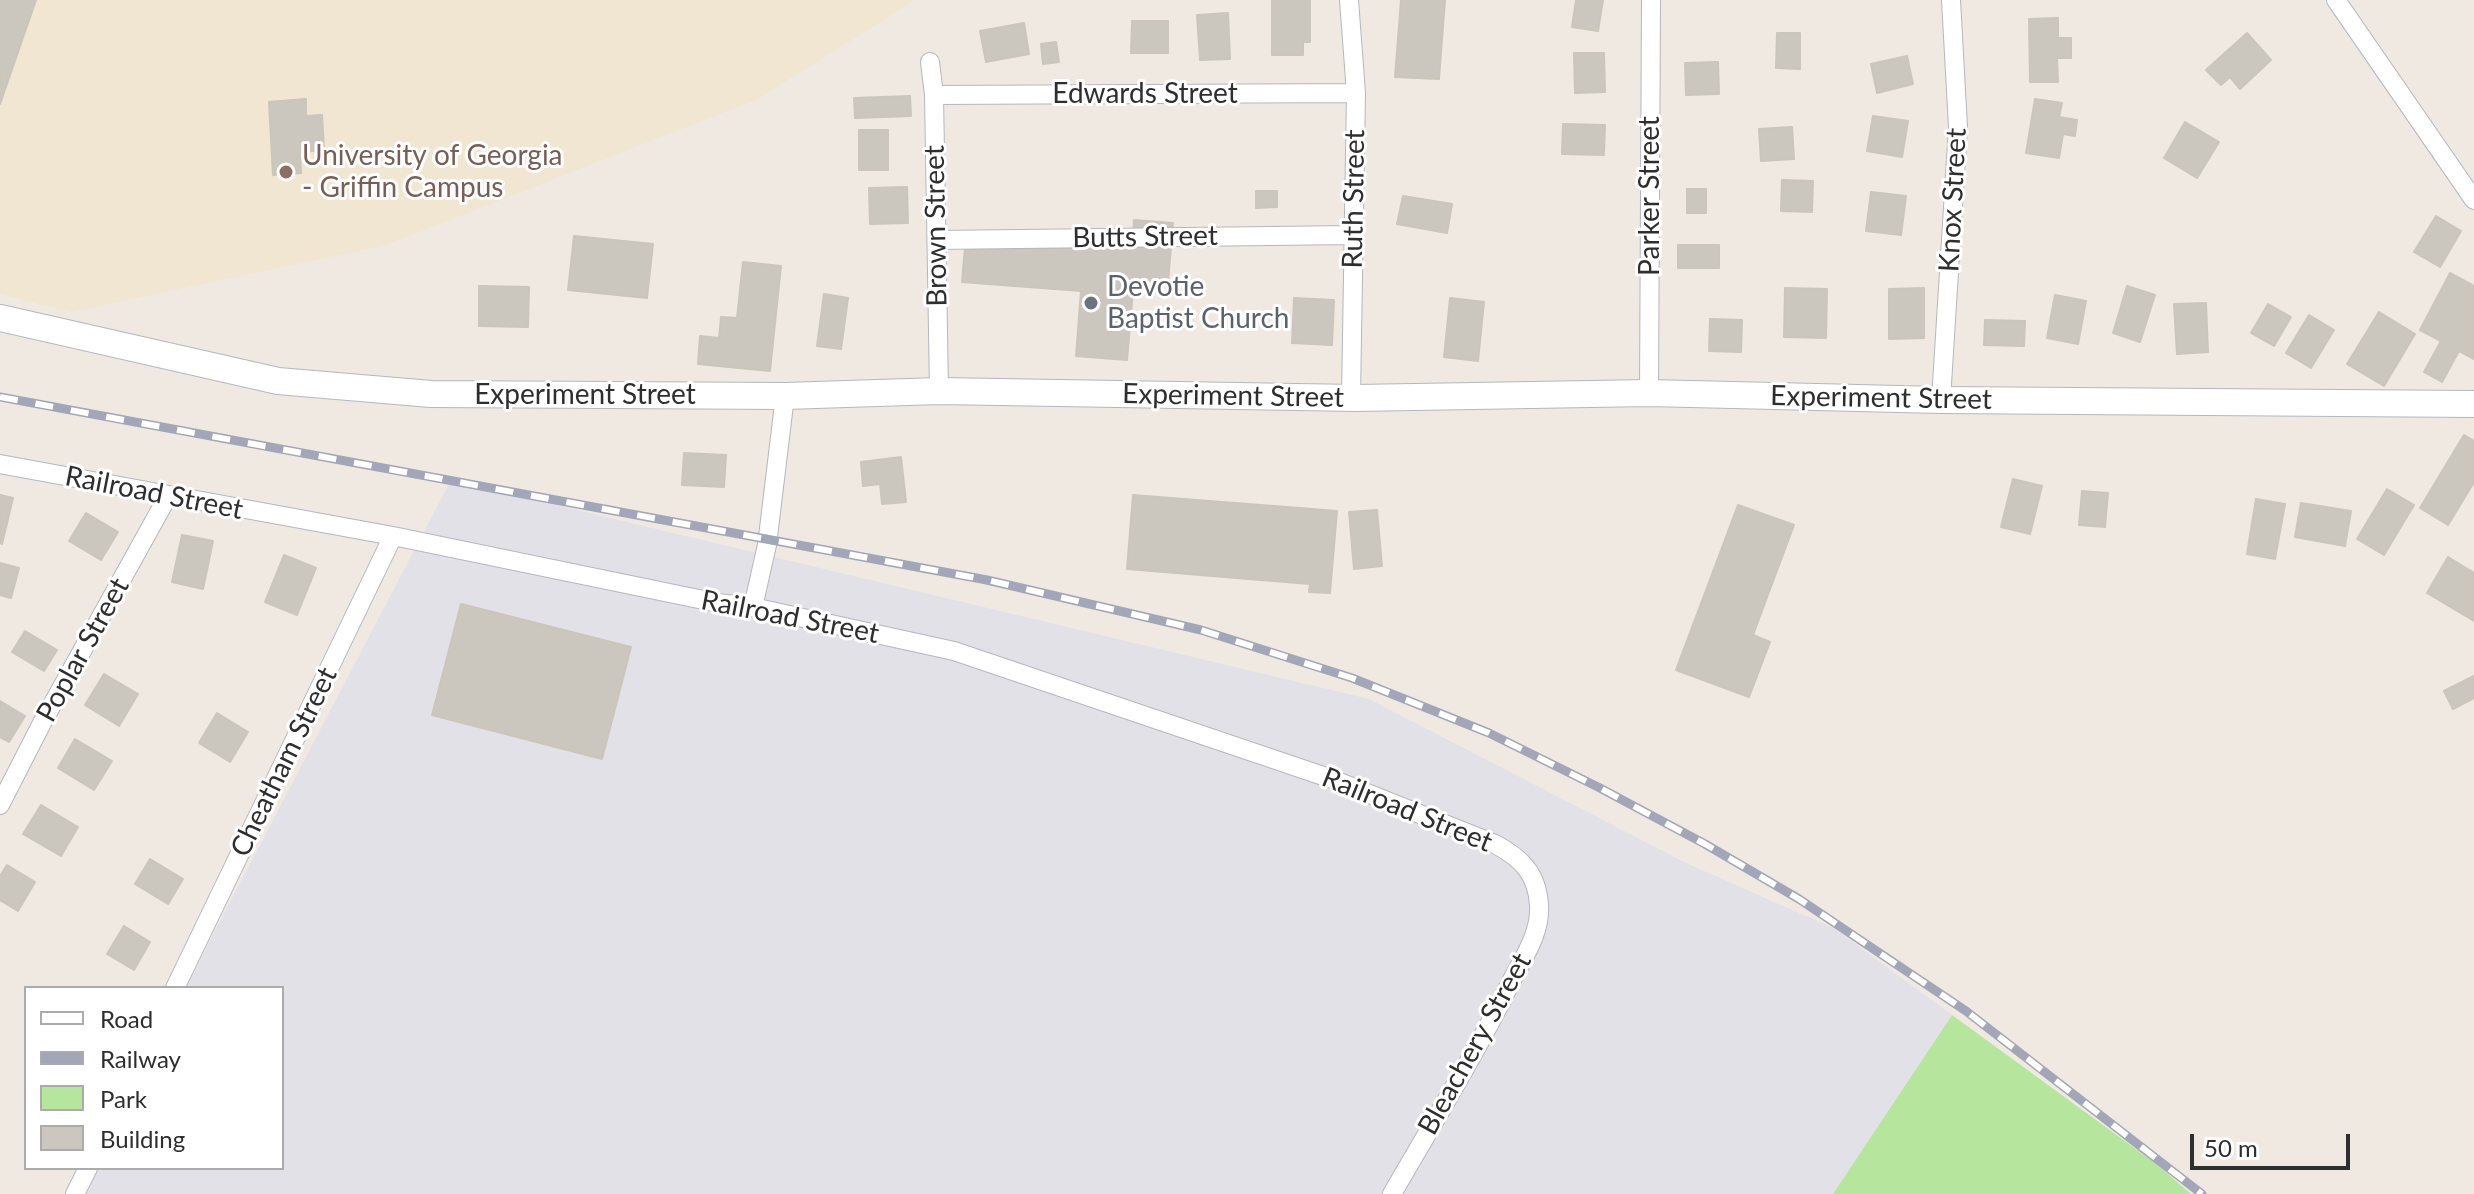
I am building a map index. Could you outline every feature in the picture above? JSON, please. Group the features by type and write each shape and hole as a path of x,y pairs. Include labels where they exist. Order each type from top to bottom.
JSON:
{"main road":[{"name":"Experiment Street","path":"0,318 278,381 431,394 785,396 939,391 1351,398 1649,393 1941,400 2474,404"}],"street":[{"name":"Ruth Street","path":"1349,0 1356,93 1351,398"},
{"name":"Parker Street","path":"1649,393 1651,0"},
{"name":"Knox Street","path":"1941,400 1958,127 1951,0"},
{"path":"2336,0 2468,180 2474,200"},
{"name":"Brown Street","path":"930,62 934,95 939,391"},
{"name":"Edwards Street","path":"934,95 1356,93"},
{"name":"Butts Street","path":"937,240 1353,235"},
{"path":"753,607 767,545 785,396"},
{"name":"Railroad Street","path":"0,464 393,536 718,603 753,607 954,651 1332,779 1495,844 1518,857 1529,871 1535,888"},
{"name":"Poplar Street","path":"0,805 168,496"},
{"name":"Cheatham Street","path":"176,986 393,536"},
{"name":"Bleachery Street","path":"1392,1194 1488,1029 1536,932 1539,906 1535,888"},
{"path":"75,1194 87,1170"}],"shaded area":[{"name":"University of Georgia - Griffin Campus","path":"0,0 915,0 758,99 386,245 71,312 0,294"},
{"path":"451,480 1369,699 1686,863 1835,929 1952,1015 1833,1194 77,1194 90,1170 284,1170 284,986 186,986"}],"green space":[{"path":"1952,1015 2155,1163 2191,1194 1833,1194"}],"building":[{"path":"0,0 36,0 0,104"},
{"path":"1272,0 1310,0 1310,42 1303,42 1303,55 1272,55"},
{"path":"1401,0 1445,0 1439,79 1395,77"},
{"path":"1576,0 1603,0 1598,31 1572,27"},
{"path":"1228,13 1230,59 1200,60 1197,15"},
{"path":"2058,18 2058,38 2071,38 2071,58 2057,58 2058,82 2030,82 2029,19"},
{"path":"1132,21 1168,21 1168,53 1131,53"},
{"path":"1024,23 1029,54 986,62 980,31"},
{"path":"1777,33 1800,33 1800,69 1776,68"},
{"path":"2247,33 2271,60 2240,89 2230,77 2221,85 2206,70"},
{"path":"1056,42 1059,62 1043,64 1041,44"},
{"path":"1574,53 1604,53 1605,92 1575,93"},
{"path":"1907,56 1913,84 1877,93 1871,64"},
{"path":"1718,62 1719,94 1686,95 1685,63"},
{"path":"910,96 911,116 855,118 854,98"},
{"path":"306,99 306,116 322,115 324,150 300,152 301,173 273,175 269,102"},
{"path":"2035,99 2062,103 2059,117 2077,120 2075,136 2063,134 2059,158 2026,153"},
{"path":"1873,116 1908,121 1902,157 1867,151"},
{"path":"2185,122 2219,142 2197,178 2164,158"},
{"path":"1563,124 1605,125 1604,155 1562,154"},
{"path":"1792,127 1794,159 1761,161 1759,129"},
{"path":"859,130 888,130 888,170 859,170"},
{"path":"1782,180 1813,181 1812,212 1781,211"},
{"path":"907,187 908,223 870,224 869,188"},
{"path":"1687,189 1706,189 1706,213 1687,213"},
{"path":"1256,191 1277,191 1277,207 1256,208"},
{"path":"1871,192 1906,196 1901,235 1866,231"},
{"path":"1403,196 1452,204 1447,233 1397,224"},
{"path":"2436,216 2461,231 2440,267 2414,252"},
{"path":"1134,220 1173,223 1168,282 1134,279 1127,360 1076,356 1081,291 962,282 966,235 1132,247"},
{"path":"574,236 653,244 647,298 568,290"},
{"path":"1678,245 1719,245 1719,268 1678,268"},
{"path":"743,262 781,266 770,371 698,364 700,336 719,338 721,317 737,318"},
{"path":"2450,273 2474,286 2474,359 2459,351 2442,382 2424,372 2441,341 2420,330"},
{"path":"479,286 529,287 528,327 479,326"},
{"path":"2127,286 2155,295 2140,342 2113,333"},
{"path":"1785,288 1827,289 1826,338 1784,337"},
{"path":"1924,288 1924,338 1889,339 1889,289"},
{"path":"824,294 848,298 841,349 817,346"},
{"path":"2055,295 2086,301 2078,344 2047,338"},
{"path":"1294,298 1334,300 1332,345 1292,343"},
{"path":"1450,298 1484,302 1478,361 1444,357"},
{"path":"2206,303 2208,352 2177,354 2174,304"},
{"path":"2268,304 2291,317 2274,346 2251,333"},
{"path":"2379,312 2415,334 2384,386 2347,364"},
{"path":"2309,315 2334,330 2311,368 2286,353"},
{"path":"1710,319 1742,320 1741,352 1709,351"},
{"path":"1985,320 2025,321 2024,346 1984,345"},
{"path":"2464,435 2474,441 2474,482 2448,525 2420,508"},
{"path":"684,453 726,455 724,487 682,485"},
{"path":"901,457 906,502 882,504 880,484 863,486 861,462"},
{"path":"2013,479 2042,486 2030,534 2001,527"},
{"path":"2387,489 2414,505 2384,555 2357,539"},
{"path":"2082,491 2108,493 2105,527 2079,525"},
{"path":"0,495 13,498 2,544 0,543"},
{"path":"1133,495 1337,511 1330,593 1309,592 1310,584 1127,569"},
{"path":"2256,499 2285,504 2275,559 2247,554"},
{"path":"2301,503 2351,511 2345,546 2295,537"},
{"path":"1738,505 1794,525 1753,635 1770,642 1749,697 1676,670"},
{"path":"1377,510 1382,566 1354,569 1349,512"},
{"path":"86,513 118,532 101,560 69,541"},
{"path":"182,535 213,541 203,589 172,582"},
{"path":"284,555 316,568 297,615 265,602"},
{"path":"2448,557 2474,573 2474,621 2427,593"},
{"path":"0,563 19,568 11,598 0,595"},
{"path":"461,604 631,647 602,759 432,715"},
{"path":"25,631 57,650 44,671 12,652"},
{"path":"104,674 138,694 119,726 85,705"},
{"path":"2474,676 2474,698 2453,709 2444,691"},
{"path":"0,701 25,716 9,742 0,737"},
{"path":"217,713 248,732 230,762 199,743"},
{"path":"75,739 112,761 94,790 58,768"},
{"path":"41,805 78,827 61,856 23,834"},
{"path":"150,859 183,879 168,904 135,884"},
{"path":"7,865 35,882 18,911 0,900 0,876"},
{"path":"124,926 150,942 134,970 107,954"}],"railway":[{"path":"0,397 987,580 1201,630 1352,678 1489,733 1705,844 1799,899 1966,1011 2202,1194"}],"place":[{"name":"University of Georgia - Griffin Campus","path":"286,172"},
{"name":"Devotie Baptist Church","path":"1091,303"}]}
